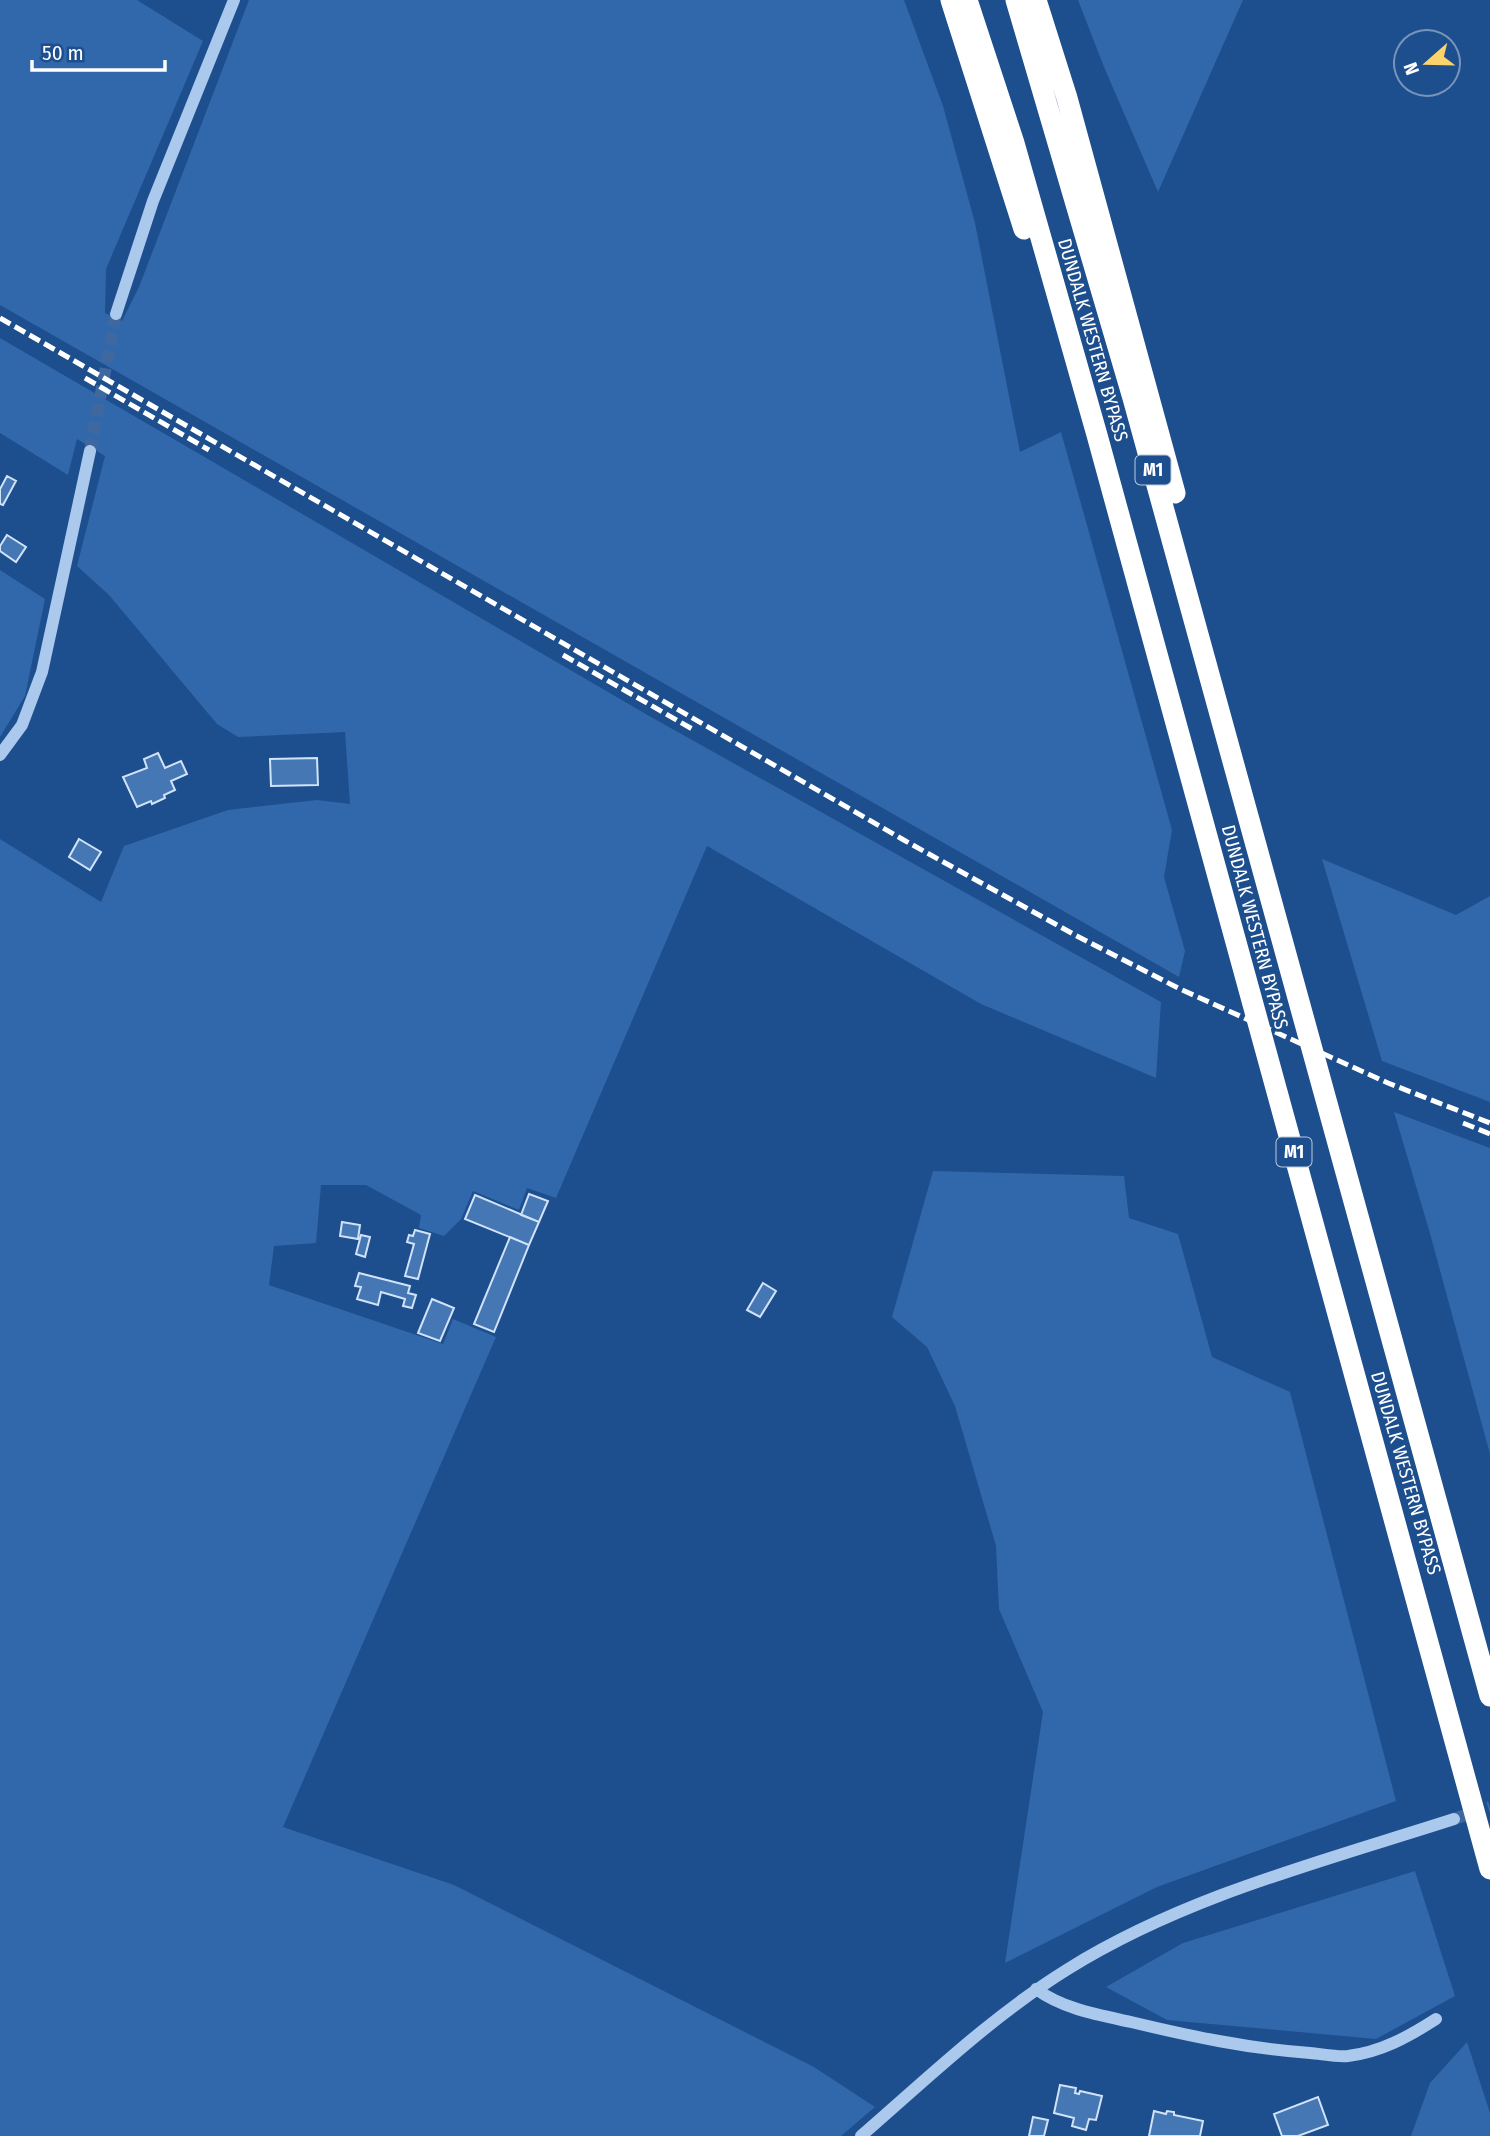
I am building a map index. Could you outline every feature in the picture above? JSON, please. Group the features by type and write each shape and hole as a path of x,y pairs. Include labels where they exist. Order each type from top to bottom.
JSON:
{"highway":[{"path":"951,0 1068,373 1097,435"},
{"name":"DUNDALK WESTERN BYPASS","path":"967,0 1014,143 1097,435 1490,1869"},
{"name":"DUNDALK WESTERN BYPASS","path":"1016,0 1133,398 1490,1696"},
{"path":"1036,0 1067,98 1250,770 1283,941"}],"street":[{"path":"116,314 153,201 234,0"},
{"path":"0,755 22,725 42,672 90,451"},
{"path":"861,2136 978,2032 1036,1989 1123,1939 1268,1878 1454,1819"},
{"path":"1036,1989 1045,1996 1098,2015 1200,2039 1287,2052 1345,2056 1379,2050 1408,2037 1436,2019"}],"shaded area":[{"path":"0,0 137,0 203,41 106,269 105,313 122,321 139,287 249,0 904,0 943,106 975,223 1020,452 1061,432 1172,830 1164,877 1185,951 1179,977 0,305"},
{"path":"1078,0 1243,0 1158,192 1104,67"},
{"path":"0,338 651,717 1161,1002 1156,1078 981,1004 707,846 556,1198 527,1188 519,1210 473,1191 461,1219 444,1236 419,1228 421,1215 366,1185 321,1185 316,1243 274,1246 269,1285 443,1344 453,1319 496,1337 283,1827 454,1885 814,2067 875,2107 841,2136 0,2136 0,839 101,902 124,846 228,810 317,800 350,804 345,732 238,737 217,724 109,595 77,566 105,456 77,439 68,475 0,433"},
{"path":"0,570 45,599 25,696 0,737"},
{"path":"1322,859 1456,915 1490,896 1490,1102 1382,1061"},
{"path":"1394,1112 1490,1148 1490,1454 1429,1230"},
{"path":"933,1171 1124,1176 1129,1218 1178,1234 1212,1357 1290,1392 1396,1801 1157,1887 1005,1963 1043,1712 999,1609 996,1546 955,1406 927,1347 892,1317"},
{"path":"1415,1871 1455,1996 1376,2039 1167,2020 1106,1987 1183,1943"},
{"path":"1467,2042 1490,2113 1490,2136 1411,2136 1430,2083"}],"building":[{"path":"7,476 16,481 3,505 0,504 0,489"},
{"path":"7,535 26,547 16,562 0,551"},
{"path":"158,753 165,768 181,761 187,774 171,781 175,790 164,795 165,798 137,807 123,777 147,768 144,759"},
{"path":"317,758 318,785 271,786 270,759"},
{"path":"79,839 101,852 90,870 69,857"},
{"path":"529,1194 548,1201 539,1222 521,1215"},
{"path":"475,1195 539,1222 529,1245 465,1219"},
{"path":"342,1222 360,1225 358,1239 340,1236"},
{"path":"415,1230 430,1234 418,1279 405,1276 414,1244 407,1242 409,1235 413,1236"},
{"path":"361,1235 370,1237 365,1257 356,1254"},
{"path":"510,1237 529,1245 494,1332 474,1324"},
{"path":"359,1273 410,1286 408,1293 416,1295 412,1308 403,1306 405,1299 381,1292 378,1305 357,1299 361,1287 355,1286"},
{"path":"763,1283 776,1291 760,1317 747,1310"},
{"path":"432,1299 454,1308 440,1341 418,1333"},
{"path":"1060,2085 1076,2088 1075,2093 1079,2094 1080,2091 1102,2096 1096,2120 1089,2119 1086,2130 1072,2126 1074,2118 1054,2113"},
{"path":"1318,2097 1328,2125 1298,2136 1282,2136 1274,2114"},
{"path":"1154,2111 1166,2114 1167,2111 1174,2112 1174,2115 1203,2121 1200,2136 1149,2136"},
{"path":"1033,2117 1048,2120 1044,2136 1029,2136"}],"tunnel":[{"path":"90,451 116,314"},
{"path":"1454,1819 1490,1807"}],"railway":[{"path":"0,318 902,839 1075,935 1178,988 1388,1083 1490,1123"},
{"path":"85,378 209,450"},
{"path":"563,655 694,730"},
{"path":"1463,1123 1490,1134"}]}
